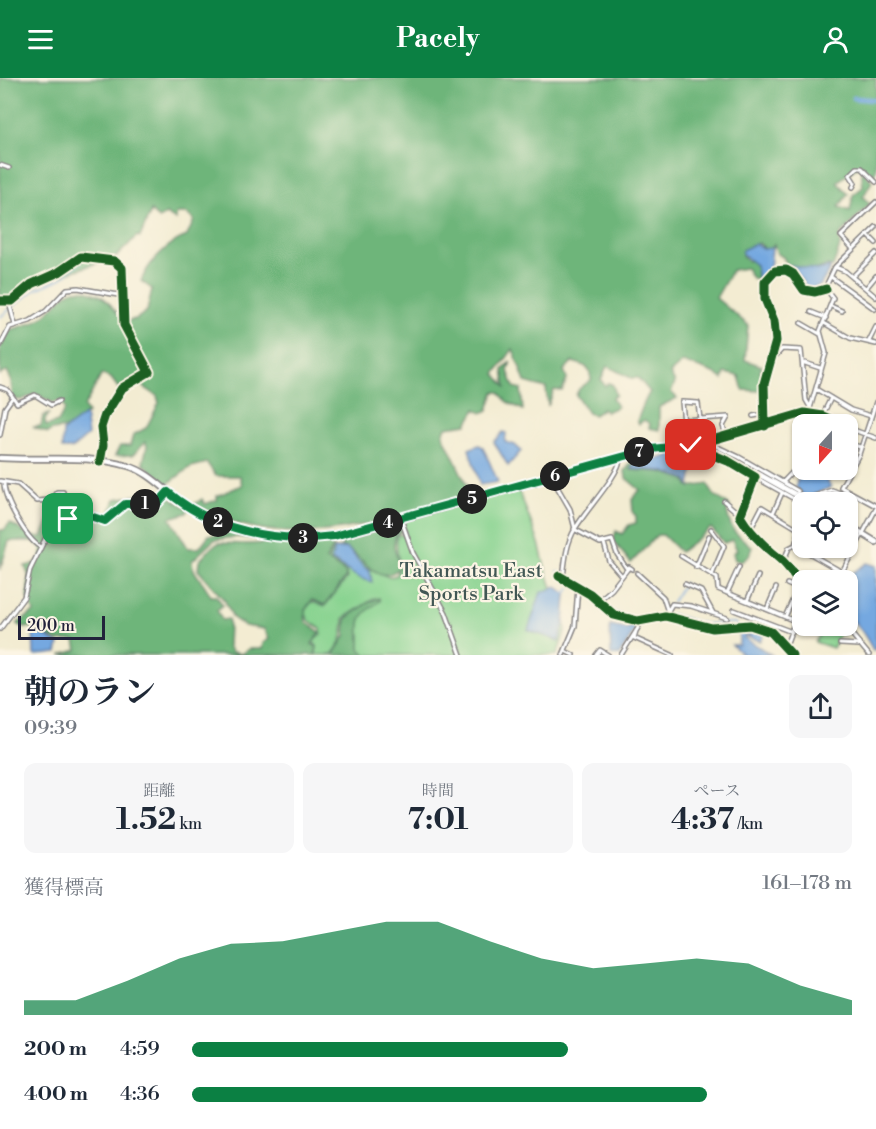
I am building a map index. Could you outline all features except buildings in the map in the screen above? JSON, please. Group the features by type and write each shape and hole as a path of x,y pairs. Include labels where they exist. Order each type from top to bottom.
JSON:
{"main road":[{"path":"0,458 47,458 100,462 137,469 196,511 220,523 249,532 281,537 334,536 663,446 686,445 728,456 792,493"},
{"path":"858,531 876,542"}],"street":[{"path":"0,165 9,168"},
{"path":"853,187 855,183 850,175 857,168 862,168 876,182"},
{"path":"853,249 841,236 876,202"},
{"path":"826,289 835,267 876,227"},
{"path":"868,235 876,243"},
{"path":"852,277 876,253"},
{"path":"0,301 9,302 32,284 60,272 81,257 119,264 124,273 125,327 145,359 150,372 122,388 102,419 100,462"},
{"path":"835,267 852,277 876,297"},
{"path":"765,426 764,384 776,341 774,321 765,299 765,282 775,271 786,270 793,274 804,290 815,292 826,289"},
{"path":"866,288 876,276"},
{"path":"831,277 876,309"},
{"path":"0,346 8,330 46,310 67,289 78,288 124,296"},
{"path":"820,334 831,306 832,295 826,289"},
{"path":"9,302 15,325"},
{"path":"831,306 842,311"},
{"path":"811,312 826,318"},
{"path":"801,323 820,334 826,350 810,410"},
{"path":"824,323 850,338 876,344"},
{"path":"869,341 876,327"},
{"path":"771,361 782,350 799,350 803,362 806,400 810,410"},
{"path":"803,362 820,368"},
{"path":"0,387 8,390 17,403 35,395 51,405 59,401"},
{"path":"816,389 851,410 870,416"},
{"path":"0,435 2,416 12,398"},
{"path":"825,414 831,398"},
{"path":"686,445 682,402 698,403 700,419"},
{"path":"858,454 876,402"},
{"path":"702,462 701,449 705,441 765,426 810,410 819,414"},
{"path":"753,416 764,414"},
{"path":"684,420 728,417 723,426 726,435"},
{"path":"858,432 876,438"},
{"path":"705,441 728,451 798,492"},
{"path":"701,449 728,460 792,498"},
{"path":"620,458 620,464 575,529 568,546 561,577 598,601 614,615 643,620 665,616 705,627 736,626 765,629 776,636 792,655"},
{"path":"783,482 792,473"},
{"path":"550,477 570,509 575,529"},
{"path":"740,514 755,477"},
{"path":"845,480 842,489 876,507 858,543"},
{"path":"0,629 24,597 30,570 63,507 63,492 57,492 50,500 37,501 25,488 13,482 2,482 8,503 29,537 40,548"},
{"path":"50,529 82,514 105,521 120,506 130,503 157,504 168,492"},
{"path":"773,513 782,492"},
{"path":"724,501 740,514 750,530 792,574"},
{"path":"750,530 761,507 792,525"},
{"path":"401,519 413,553 446,613 461,655"},
{"path":"575,529 604,543 612,540 627,569"},
{"path":"711,529 724,546 712,576"},
{"path":"696,567 710,536"},
{"path":"604,543 609,561 621,574"},
{"path":"783,562 789,548 792,546"},
{"path":"681,556 718,580 718,589 792,620"},
{"path":"818,558 842,572 850,558"},
{"path":"728,593 740,567"},
{"path":"598,601 612,589 621,574 627,569 632,569"},
{"path":"638,573 663,597 668,612"},
{"path":"747,601 758,576"},
{"path":"685,584 701,591 713,613"},
{"path":"787,584 792,586"},
{"path":"573,655 564,653 575,626 578,587"},
{"path":"767,609 776,588"},
{"path":"785,617 792,601"},
{"path":"665,616 672,604 727,618"},
{"path":"734,610 792,632 784,648"},
{"path":"621,655 643,620"},
{"path":"636,631 634,638 672,655"},
{"path":"852,636 869,655"},
{"path":"840,644 859,645"},
{"path":"596,655 600,650 608,655"}],"green space":[{"path":"0,78 876,78 876,169 873,176 860,165 837,182 848,194 839,207 850,211 853,195 863,187 861,169 872,181 863,197 870,204 839,236 840,246 833,267 826,266 816,270 787,265 783,257 777,254 774,244 772,248 765,249 759,243 742,250 742,256 748,261 751,259 756,266 757,280 752,278 746,268 732,270 716,298 748,325 745,360 762,366 760,372 765,375 761,391 743,390 739,376 725,373 723,379 714,373 683,362 670,373 675,383 671,392 677,398 659,407 659,430 649,428 650,424 644,420 639,424 637,421 650,392 638,378 631,378 607,366 601,380 605,386 609,383 613,385 616,395 612,398 617,407 606,412 602,409 594,415 588,413 576,395 579,389 591,380 588,369 572,362 564,370 567,379 562,391 554,390 548,406 546,388 525,382 513,349 495,374 506,387 503,370 511,361 508,371 514,387 521,389 523,410 507,402 499,392 494,392 488,410 482,413 476,409 467,424 446,427 443,435 471,494 384,520 328,531 269,530 238,524 193,505 202,499 205,504 217,500 217,496 242,485 240,476 216,476 207,463 191,467 166,485 143,463 147,446 145,442 133,455 115,456 120,446 130,446 133,435 146,428 159,403 157,396 132,379 119,389 111,378 102,374 84,407 88,413 67,428 52,430 48,433 33,427 41,426 43,416 49,414 45,420 46,426 58,422 65,409 60,401 53,403 36,394 21,400 13,399 7,371 0,375 0,348 10,330 41,318 66,294 78,290 99,295 125,321 136,319 147,311 152,289 141,281 144,274 166,248 187,236 194,220 187,214 176,214 176,220 166,214 159,219 151,211 140,237 137,236 117,256 39,283 8,301 0,299"},
{"path":"631,463 634,464 631,470 661,472 685,479 689,487 708,484 713,494 730,506 727,511 730,524 735,532 752,547 749,556 741,562 735,560 733,553 737,550 732,540 724,543 711,528 680,552 663,535 657,535 631,563 613,541 616,531 622,534 629,525 636,523 632,499 640,490 626,478 625,471"},
{"name":"Takamatsu East Sports Park","path":"518,489 539,543 566,629 557,655 366,655 360,649 360,625 363,615 373,606 375,598 344,618 342,638 331,655 316,655 317,646 313,642 321,634 321,629 308,620 305,610 312,602 325,606 347,578 346,572 328,560 334,548 350,549 371,569 389,577 397,575 399,565 397,535 403,535 405,531 403,527 394,527 392,523"},
{"path":"161,491 188,509 187,513 170,518 188,548 199,548 209,535 226,534 230,531 264,539 236,537 214,540 192,561 194,571 210,596 216,596 223,605 217,610 222,620 228,619 228,647 232,652 241,654 249,649 262,649 263,643 269,639 264,629 245,626 233,618 225,601 198,570 199,561 219,543 329,540 333,547 326,560 345,572 346,577 325,605 312,600 305,610 306,622 320,632 312,644 317,647 315,655 61,655 77,650 75,640 58,641 31,627 25,628 17,624 34,612 27,597 29,577 25,566 38,561 42,548 33,541 9,541 0,570 0,530 4,530 10,523 31,536 41,538 52,513 57,516 82,508 94,509 109,517 115,499 140,495 149,500 157,497"},
{"path":"390,525 404,530 396,534 394,543 402,566 393,573 377,573 341,546 345,537"},
{"path":"379,598 380,601 366,612 360,621 360,649 366,655 333,655 345,636 346,619 369,602"},
{"path":"819,636 839,636 833,648 815,642"}],"water":[{"path":"755,244 764,249 772,248 770,268 761,282 758,281 756,265 742,254 742,250"},
{"path":"791,265 816,270 831,267 820,286 808,290"},
{"path":"85,415 88,435 72,449 62,449 63,431"},
{"path":"503,432 506,433 505,442 515,445 521,451 508,466 494,442"},
{"path":"479,445 483,447 498,482 480,485 469,449"},
{"path":"675,448 693,449 697,452 690,486 686,479 662,471 632,469 635,464 666,457"},
{"path":"826,480 831,487 820,492 800,492 796,488 797,481"},
{"path":"346,548 370,571 372,582 356,576 331,560 335,549"},
{"path":"867,563 876,566 876,649 873,650 858,627 857,570"},
{"path":"557,587 566,594 564,624 559,641 528,630 541,592"},
{"path":"638,623 619,655 611,655 610,626 627,629"},
{"path":"750,628 765,632 760,641 745,636 744,638 772,655 743,655 732,645 739,645 739,632 751,636 748,633"},
{"path":"33,629 59,644 57,653 34,655"}],"waterway":[{"path":"854,98 876,100"},
{"path":"0,317 34,290 62,278 81,262"},
{"path":"558,571 590,590 611,611 620,615"},
{"path":"672,602 684,583"},
{"path":"565,594 570,589"},
{"path":"670,614 704,624 735,623 741,634"},
{"path":"625,616 638,619 653,617"}],"cycle path":[{"path":"0,301 12,301 32,284 59,272 81,257 114,261 122,268 124,325 149,372 122,388 105,415 101,427 103,445 100,462"},
{"path":"765,426 764,384 776,341 774,321 765,299 765,282 775,271 786,270 793,274 804,290 815,292 826,289"},
{"path":"801,414 810,414"},
{"path":"792,417 702,443 701,450 728,461 755,477 740,516 763,545 792,573"},
{"path":"559,576 590,594 614,615 638,621 665,616 712,628 750,625 771,632 792,655"}],"route":[{"path":"68,519 82,514 105,521 112,517 120,506 130,503 157,504 168,492 187,506 220,523 249,532 296,538 334,536 651,449 691,445"}]}
